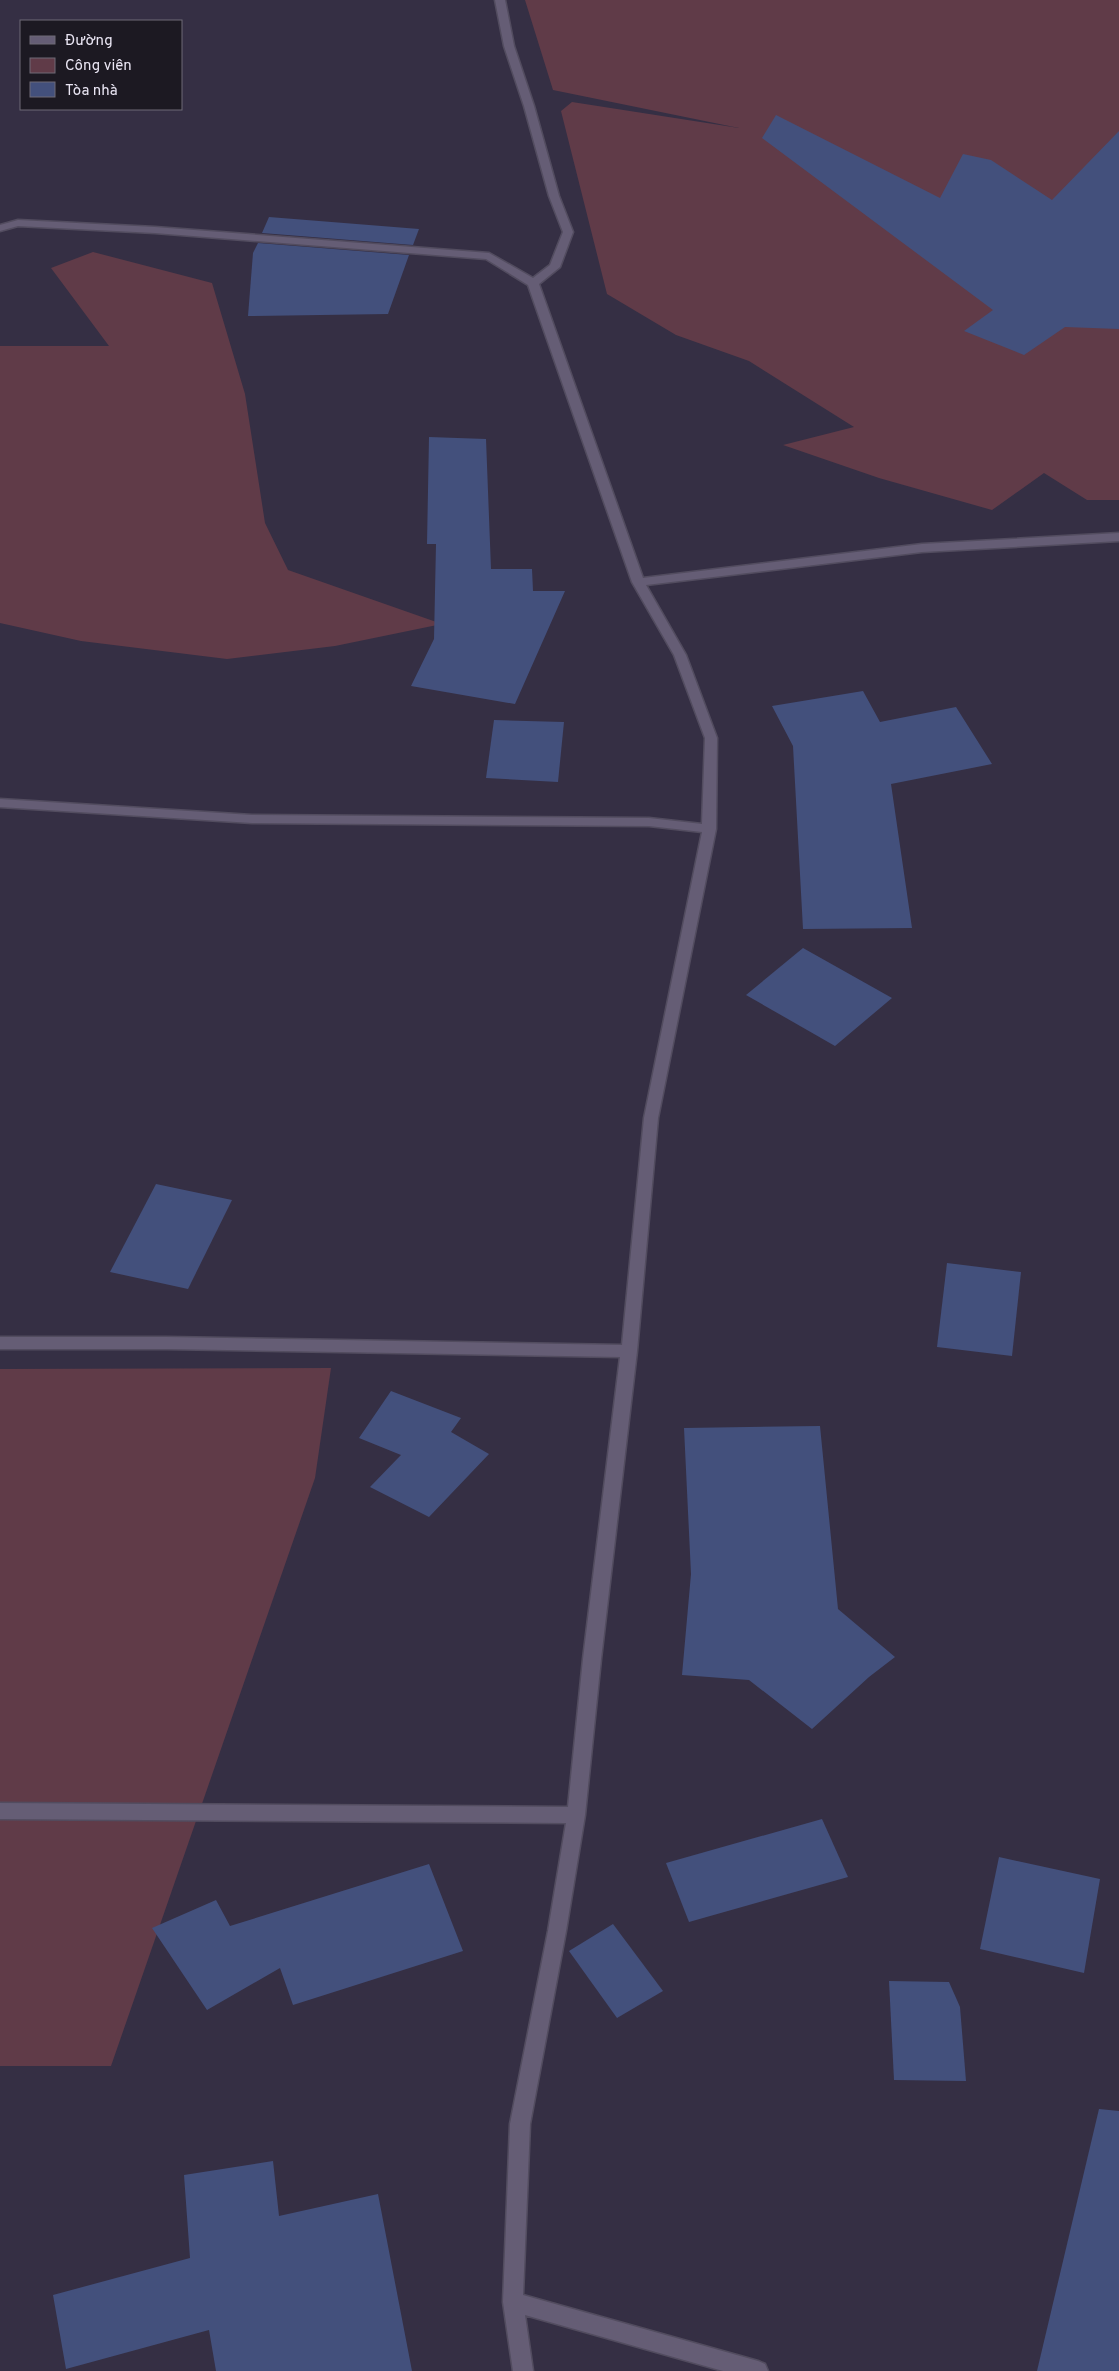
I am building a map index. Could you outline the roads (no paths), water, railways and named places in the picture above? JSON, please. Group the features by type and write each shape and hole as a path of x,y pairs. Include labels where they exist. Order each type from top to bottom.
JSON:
{"street":[{"path":"500,0 509,46 529,106 554,196 568,232 555,267 534,283"},
{"path":"0,228 18,223 155,230 489,256 534,283 638,582 680,655 710,738 709,829 651,1118 629,1351 592,1659 576,1815 557,1931 520,2124 513,2302 523,2371"},
{"path":"638,582 922,548 1119,537"},
{"path":"0,803 252,819 649,822 709,829"},
{"path":"0,1343 177,1343 629,1351"},
{"path":"0,1811 576,1815"},
{"path":"513,2302 758,2371"}]}
